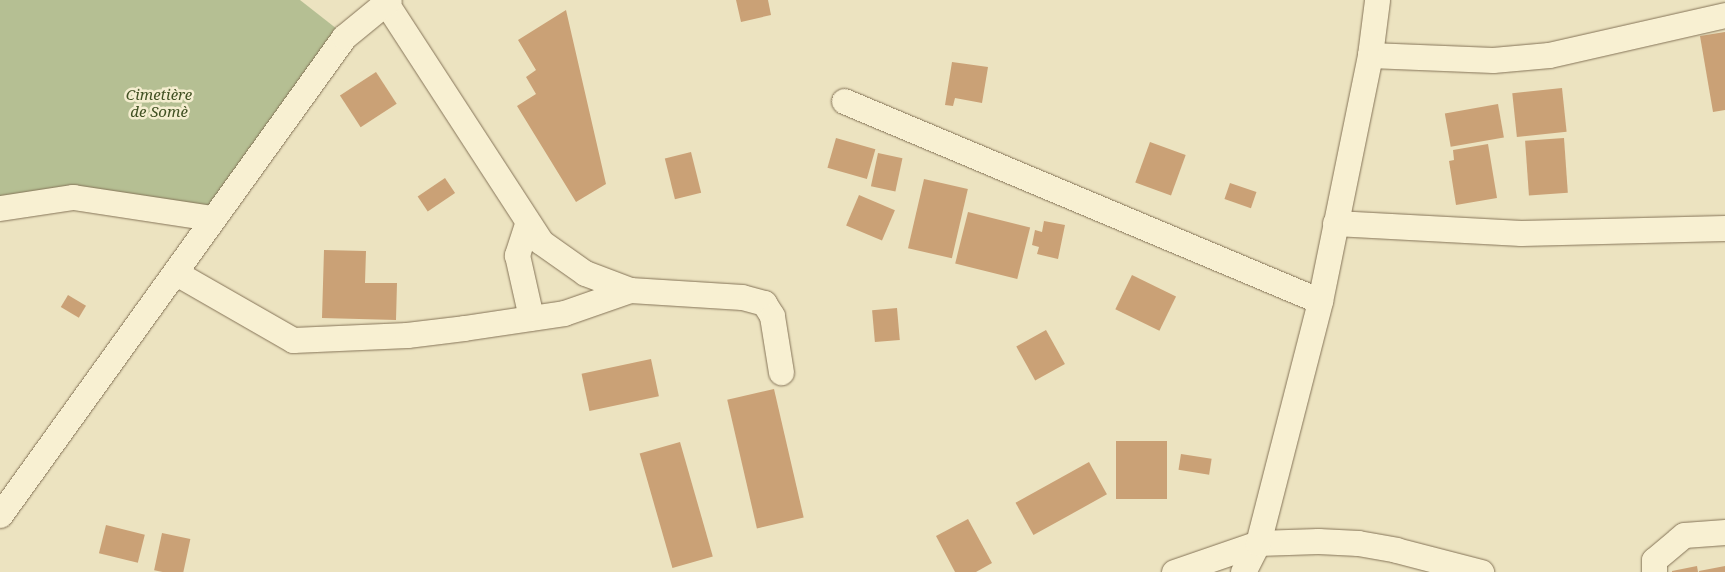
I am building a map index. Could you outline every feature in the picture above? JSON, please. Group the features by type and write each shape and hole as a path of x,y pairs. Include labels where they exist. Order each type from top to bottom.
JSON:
{"street":[{"path":"1243,572 1258,543 1320,301 1370,55 1377,0"},
{"path":"0,515 344,37 387,2 527,224 558,257 585,273 630,290 742,297 764,303 772,316 781,372"},
{"path":"1370,55 1494,60 1549,55 1725,15"},
{"path":"844,101 1320,301"},
{"path":"0,208 74,197 212,218"},
{"path":"1335,223 1521,233 1725,228"},
{"path":"527,224 517,255 531,317"},
{"path":"176,273 293,340 407,335 564,313 630,290"},
{"path":"1654,572 1654,560 1684,535 1725,532"},
{"path":"1174,572 1258,543 1358,543 1481,572"}],"green space":[{"name":"Cimetière de Somè","path":"0,0 300,0 337,29 209,213 0,204"}],"building":[{"path":"736,0 768,0 771,15 741,22"},
{"path":"566,10 606,184 576,202 517,106 536,94 526,77 536,70 518,40"},
{"path":"1725,32 1725,110 1713,112 1700,36"},
{"path":"952,62 988,67 982,103 955,98 953,106 945,105"},
{"path":"376,72 397,104 361,127 340,95"},
{"path":"1562,88 1567,132 1517,137 1512,93"},
{"path":"1498,104 1504,137 1451,147 1445,113"},
{"path":"836,138 875,149 867,179 827,168"},
{"path":"1564,138 1568,193 1529,196 1525,141"},
{"path":"1150,142 1186,155 1171,195 1135,182"},
{"path":"1488,144 1497,198 1456,205 1449,161 1454,160 1453,150"},
{"path":"691,152 701,193 675,199 665,159"},
{"path":"878,153 902,158 895,191 871,186"},
{"path":"445,178 455,193 428,211 418,196"},
{"path":"924,179 968,189 952,258 908,248"},
{"path":"1230,183 1256,192 1251,208 1224,199"},
{"path":"859,195 895,210 882,241 846,225"},
{"path":"968,212 1030,227 1017,279 955,263"},
{"path":"1044,221 1065,225 1058,259 1037,254 1039,247 1032,245 1035,230 1042,232"},
{"path":"324,250 366,251 365,283 397,283 396,320 322,318"},
{"path":"1132,275 1176,296 1159,331 1115,309"},
{"path":"68,295 86,306 79,318 61,307"},
{"path":"897,308 900,340 875,342 872,310"},
{"path":"1046,330 1065,364 1035,381 1016,346"},
{"path":"651,359 659,396 589,411 582,374"},
{"path":"774,389 804,518 757,528 727,400"},
{"path":"1116,441 1167,441 1167,499 1116,499"},
{"path":"680,442 713,556 672,568 640,454"},
{"path":"1181,454 1212,459 1209,475 1178,470"},
{"path":"1089,462 1107,494 1033,535 1016,503"},
{"path":"968,519 992,563 976,572 955,572 936,536"},
{"path":"106,525 145,535 138,563 99,553"},
{"path":"162,533 190,539 183,572 154,570"},
{"path":"1697,566 1698,572 1672,572 1672,571"},
{"path":"1725,566 1725,572 1699,572 1699,571"}]}
